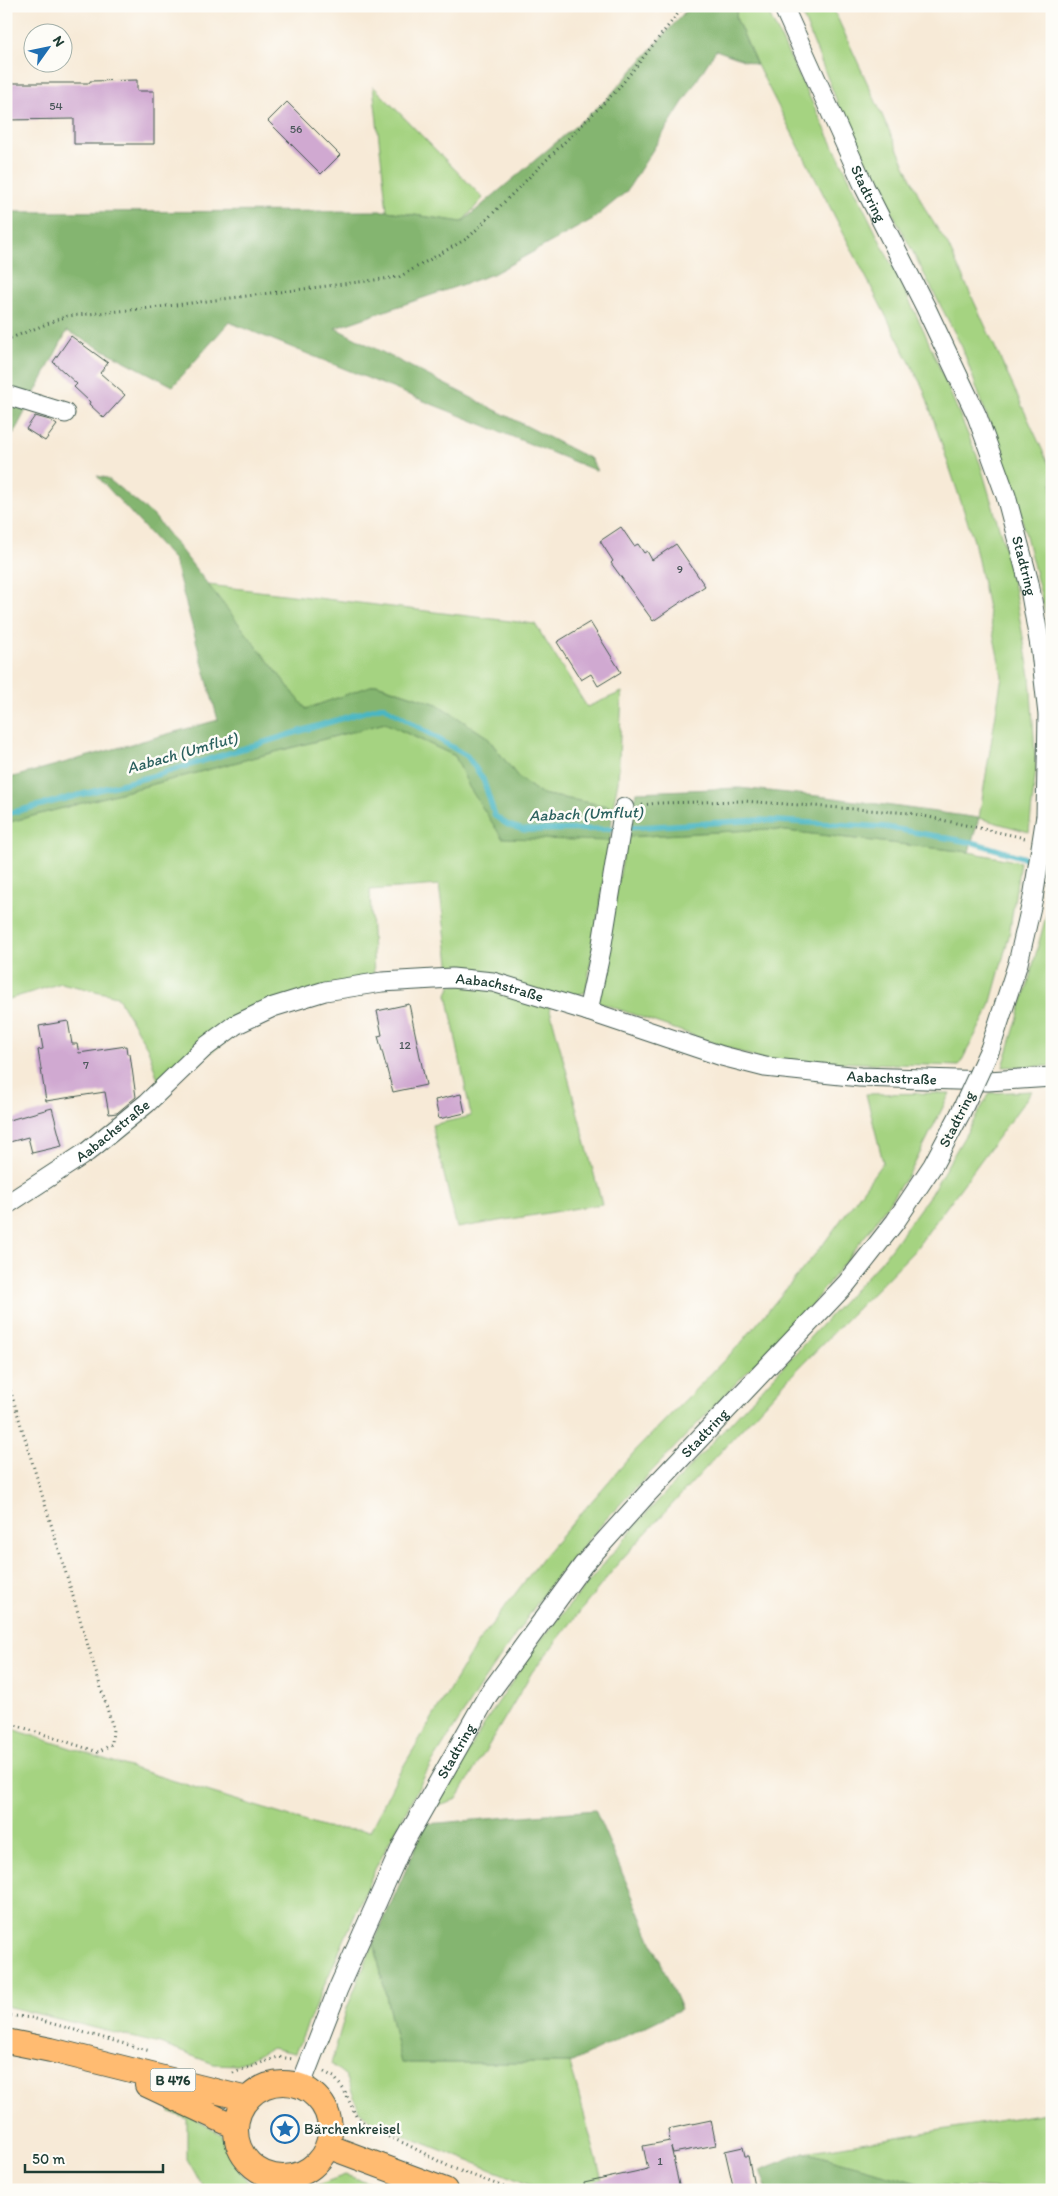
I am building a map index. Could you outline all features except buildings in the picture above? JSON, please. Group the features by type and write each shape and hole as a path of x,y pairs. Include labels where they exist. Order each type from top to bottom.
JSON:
{"main road":[{"name":"B 476","path":"6,2042 51,2050 248,2099"},
{"path":"98,2062 236,2127"},
{"path":"286,2083 300,2087 313,2094 322,2105 328,2118 330,2132 327,2146 320,2160 309,2170 295,2176 281,2177 266,2174 253,2167 243,2155 237,2142 236,2127 240,2112 248,2099 258,2090 272,2084 286,2083"},
{"path":"327,2146 445,2190"}],"street":[{"name":"Stadtring","path":"300,2087 338,1989 402,1846 488,1695 583,1565 647,1494 847,1283 895,1222 933,1165 960,1114 990,1049 1018,963 1033,898 1046,816 1048,715 1041,652 1029,583 1006,496 977,416 926,306 865,188 783,6"},
{"path":"6,395 65,413"},
{"path":"588,1011 601,950 623,812"},
{"name":"Aabachstraße","path":"6,1205 87,1152 147,1103 204,1048 235,1025 273,1007 325,990 382,982 452,978 493,982 765,1068 860,1077 988,1081 1052,1077"}],"path":[{"path":"6,340 67,316 151,308 399,277 468,238 618,89 684,6"},
{"path":"623,812 658,803 743,801 910,813 1030,840"},
{"path":"6,1376 113,1728 112,1744 98,1752 6,1722"},
{"path":"6,2015 32,2018 157,2053"},
{"path":"225,2074 238,2072 278,2058 297,2059 310,2064 334,2077 344,2090 356,2116 374,2132 406,2144 450,2167 512,2190"}],"green space":[{"path":"690,6 737,6 736,18 757,65 716,50 626,192 593,219 493,274 335,328 591,459 597,471 229,322 173,386 67,331 14,433 6,432 6,212 387,211 462,222 605,101"},
{"path":"737,6 765,6 924,331 980,463 1010,565 1030,676 1036,769 1029,832 979,818 1002,676 974,541 923,388 757,65 736,18"},
{"path":"799,6 832,6 926,211 948,245 1052,471 1052,639 1017,500 962,347 844,119"},
{"path":"373,86 483,198 462,222 387,211"},
{"path":"97,476 107,478 154,516 306,709 376,684 437,704 487,737 518,777 541,794 613,807 610,841 502,838 469,787 455,756 385,723 6,823 6,779 218,720 174,560"},
{"path":"208,585 535,624 587,707 622,692 618,781 613,807 541,794 518,777 487,737 437,704 377,684 306,709"},
{"path":"385,723 455,756 470,787 610,841 586,992 567,998 450,971 439,885 370,890 374,976 295,996 160,1086 148,1049 117,996 61,983 6,1000 6,823"},
{"path":"739,788 827,797 979,818 969,852 769,829 627,837 636,792"},
{"path":"769,829 969,852 1020,862 1009,936 989,1009 959,1066 763,1060 595,1001 627,837"},
{"path":"1052,893 1052,1066 1003,1067 1029,980"},
{"path":"451,985 478,986 549,1006 602,1204 457,1228 432,1125 471,1116 447,994"},
{"path":"1032,1091 914,1251 785,1382 620,1561 532,1672 457,1799 436,1806 491,1713 539,1642 642,1518 883,1259 930,1195 990,1093"},
{"path":"950,1093 912,1169 872,1227 813,1303 607,1518 549,1586 483,1682 430,1766 375,1869 295,2053 271,2048 237,2065 214,2064 160,2044 6,2006 6,1727 326,1828 370,1831 397,1777 476,1645 544,1556 636,1450 741,1343 822,1246 883,1162 866,1094"},
{"path":"595,1810 681,2009 570,2063 401,2063 374,1942 426,1824"},
{"path":"374,1942 401,2063 570,2063 605,2190 543,2190 375,2124 359,2110 346,2076 331,2064 347,2008"},
{"path":"170,2105 221,2134 233,2162 252,2187 262,2190 205,2190 187,2159 187,2119 170,2112"},
{"path":"1052,2112 1052,2190 1013,2190 922,2184 805,2152"},
{"path":"805,2152 922,2184 921,2190 767,2190 760,2170"},
{"path":"345,2175 392,2190 304,2190"}],"waterway":[{"name":"Aabach (Umflut)","path":"6,814 160,774 383,706 467,756 483,779 495,816 508,825 524,830 606,829 759,820 885,827 975,843 1052,866"}],"place":[{"name":"Bärchenkreisel","path":"285,2129"}]}
